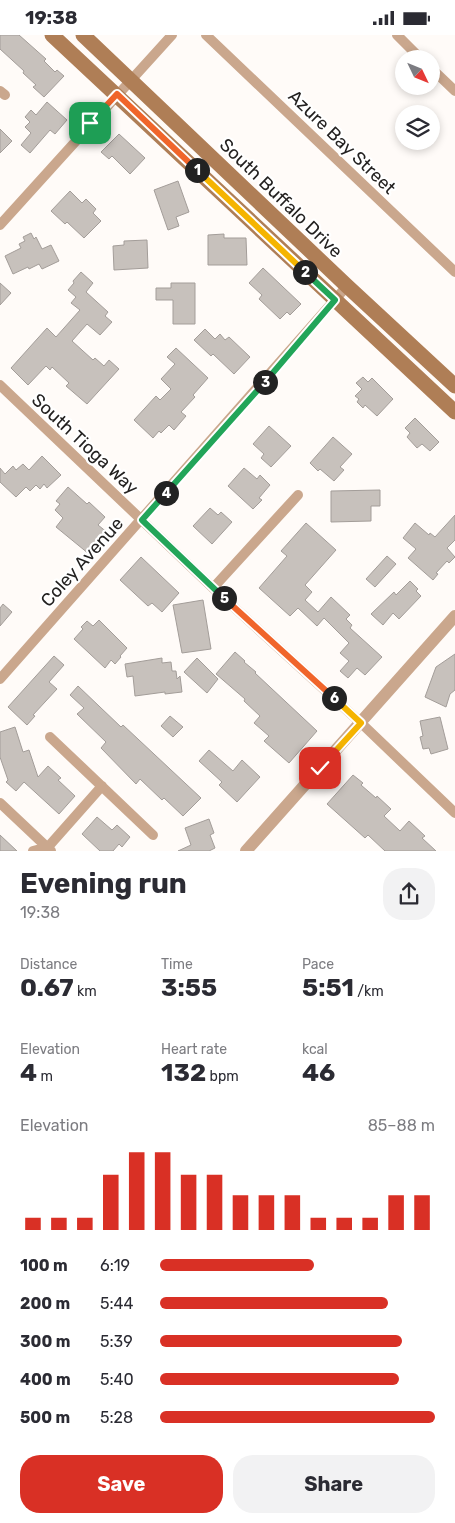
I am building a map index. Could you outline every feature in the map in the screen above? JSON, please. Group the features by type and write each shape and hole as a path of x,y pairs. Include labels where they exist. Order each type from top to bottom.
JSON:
{"main road":[{"name":"South Buffalo Drive","path":"52,35 455,412"},
{"name":"South Buffalo Drive","path":"83,35 455,386"}],"street":[{"path":"0,225 172,35"},
{"name":"Azure Bay Street","path":"206,35 455,272"},
{"path":"397,35 413,50"},
{"path":"440,77 455,91"},
{"name":"Coley Avenue","path":"0,679 347,286"},
{"name":"South Tioga Way","path":"0,385 213,588 361,723 455,813"},
{"path":"213,588 298,495"},
{"path":"246,851 455,616"},
{"path":"50,737 153,835"},
{"path":"33,851 49,849 102,786"},
{"path":"0,803 49,849"}],"building":[{"path":"0,35 19,35 46,59 44,61 55,72 57,70 64,76 44,97 33,87 36,85 23,73 24,71 0,49"},
{"path":"47,102 67,120 55,134 50,130 30,153 21,145 31,133 25,127 30,122 25,117 31,110 36,115"},
{"path":"0,129 12,141 0,153"},
{"path":"119,134 145,158 130,174 112,156 109,159 101,152"},
{"path":"178,181 189,212 176,217 179,226 168,230 154,190"},
{"path":"70,191 82,203 86,199 96,209 93,213 101,221 84,238 67,222 65,224 51,211"},
{"path":"31,233 34,239 36,237 42,249 51,245 59,261 42,269 39,264 13,274 5,256 21,248 19,244 25,241 23,237"},
{"path":"224,234 224,238 246,238 247,265 208,265 208,235"},
{"path":"147,240 148,268 114,270 113,246 124,245 124,241"},
{"path":"263,268 301,304 290,315 287,312 280,319 259,299 262,295 249,283"},
{"path":"81,272 93,283 86,292 108,312 105,316 112,322 100,335 87,324 72,341 93,360 95,358 104,366 109,360 119,369 87,404 66,386 69,383 52,367 50,370 46,366 28,385 11,368 47,328 56,337 80,310 71,303 76,297 68,290"},
{"path":"0,283 11,293 0,305"},
{"path":"171,283 195,283 195,324 173,324 173,300 156,300 156,288 171,288"},
{"path":"205,329 215,339 220,334 225,340 229,337 250,357 234,374 213,354 211,356 194,340"},
{"path":"176,348 208,378 193,395 195,397 181,412 186,416 174,430 169,425 161,433 159,431 153,438 134,420 156,396 160,400 171,389 161,379 175,364 167,357"},
{"path":"363,377 368,382 372,378 393,399 377,416 365,405 363,408 357,402 359,399 355,396 362,389 356,383"},
{"path":"415,418 439,442 430,451 422,444 417,448 407,437 410,433 405,428"},
{"path":"269,426 291,446 271,467 261,458 264,454 253,444"},
{"path":"333,437 352,454 340,467 344,470 334,481 320,469 318,471 310,463"},
{"path":"42,456 61,475 47,488 44,484 40,489 36,485 30,491 26,487 16,497 0,482 0,468 5,474 13,466 16,470 23,464 29,470"},
{"path":"244,468 257,479 260,475 270,485 259,498 262,500 253,509 228,486"},
{"path":"68,487 87,504 89,502 105,517 98,525 108,533 89,554 56,527 63,518 55,510 60,504 56,501"},
{"path":"380,490 380,506 371,506 371,521 331,522 331,491"},
{"path":"210,508 218,515 221,512 232,522 212,544 193,526"},
{"path":"455,515 455,540 447,548 455,557 449,563 447,561 436,573 438,574 433,580 408,558 416,549 403,538 415,523 429,535 430,533 435,537"},
{"path":"306,523 336,550 305,585 312,592 305,600 318,612 331,597 350,615 346,619 352,625 350,628 382,657 365,675 357,668 348,678 340,671 349,661 340,653 349,643 324,618 317,626 298,608 290,616 259,588 287,556 281,551"},
{"path":"387,556 396,564 375,587 366,579"},
{"path":"141,557 179,593 162,612 152,603 148,606 120,580"},
{"path":"410,581 418,589 416,591 421,596 399,619 393,613 383,625 371,614 394,592 396,595"},
{"path":"203,600 211,649 182,653 173,605"},
{"path":"3,604 12,612 0,626 0,608"},
{"path":"99,620 127,648 115,664 111,660 105,668 74,639 87,621 93,626"},
{"path":"235,652 317,731 289,763 264,741 269,736 254,723 260,716 244,701 245,699 216,674"},
{"path":"455,654 455,690 450,694 446,707 425,697 436,667"},
{"path":"54,656 64,665 49,682 57,689 33,715 35,716 27,725 8,707"},
{"path":"162,658 162,663 171,662 172,671 176,671 177,679 180,676 182,692 135,696 133,676 127,677 125,664"},
{"path":"197,658 218,679 207,693 184,672"},
{"path":"78,686 201,798 183,816 164,798 162,800 140,779 136,784 101,748 106,742 77,714 84,708 70,695"},
{"path":"170,716 183,727 173,737 161,726"},
{"path":"440,717 448,749 431,754 429,748 423,749 420,737 423,736 420,721"},
{"path":"15,727 23,752 29,750 38,777 48,766 61,778 58,780 75,796 59,814 24,782 16,791 6,782 8,780 0,757 0,732"},
{"path":"209,750 233,771 242,760 260,777 237,802 219,785 222,782 199,761"},
{"path":"353,775 363,783 361,785 391,809 384,816 400,831 409,821 425,836 422,838 436,851 385,851 368,835 365,838 327,804"},
{"path":"97,817 112,830 117,825 130,837 122,847 119,844 113,851 100,851 82,834"},
{"path":"209,819 214,833 210,835 215,848 209,851 178,851 191,845 185,828"},
{"path":"0,835 17,851 0,851"}],"route":[{"path":"90,123 117,94 335,300 142,520 213,588 361,723 320,768"}]}
